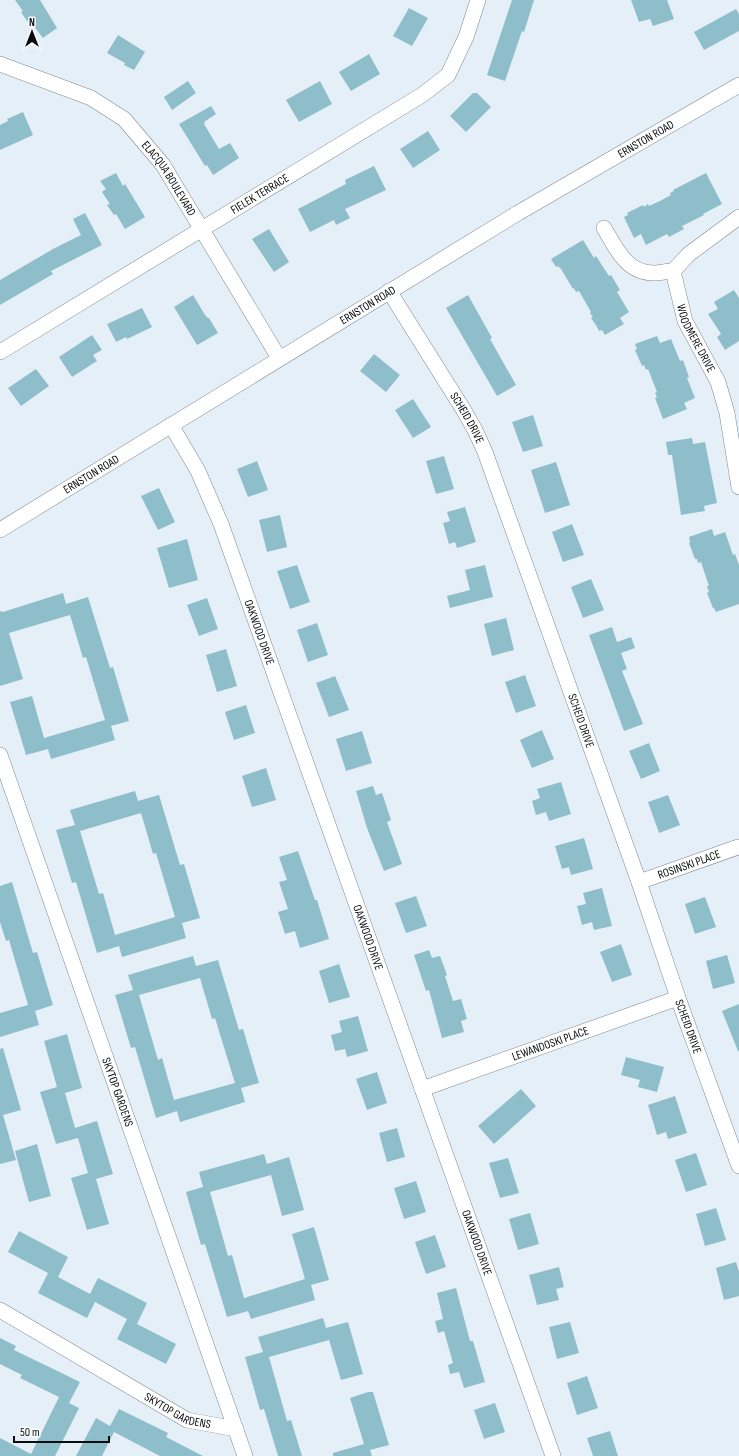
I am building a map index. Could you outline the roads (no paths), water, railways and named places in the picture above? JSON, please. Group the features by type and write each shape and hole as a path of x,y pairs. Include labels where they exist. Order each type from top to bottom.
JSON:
{"street":[{"name":"FIELEK TERRACE","path":"0,352 422,95 448,75 466,37 478,0"},
{"name":"ELACQUA BOULEVARD","path":"0,64 91,98 124,119 163,165 279,358"},
{"name":"ERNSTON ROAD","path":"0,530 538,201 739,85"},
{"path":"604,228 624,261 638,270 654,273 673,271 689,254 739,217"},
{"name":"WOODMERE DRIVE","path":"673,271 685,321 733,411 739,487"},
{"name":"SCHEID DRIVE","path":"389,291 464,409 485,452 739,1166"},
{"name":"OAKWOOD DRIVE","path":"171,425 198,471 221,524 553,1456"},
{"name":"SKYTOP GARDENS","path":"0,754 245,1456"},
{"name":"ROSINSKI PLACE","path":"639,882 738,846"},
{"name":"LEWANDOSKI PLACE","path":"422,1089 678,998"},
{"name":"SKYTOP GARDENS","path":"0,1310 187,1420 236,1429"}]}
